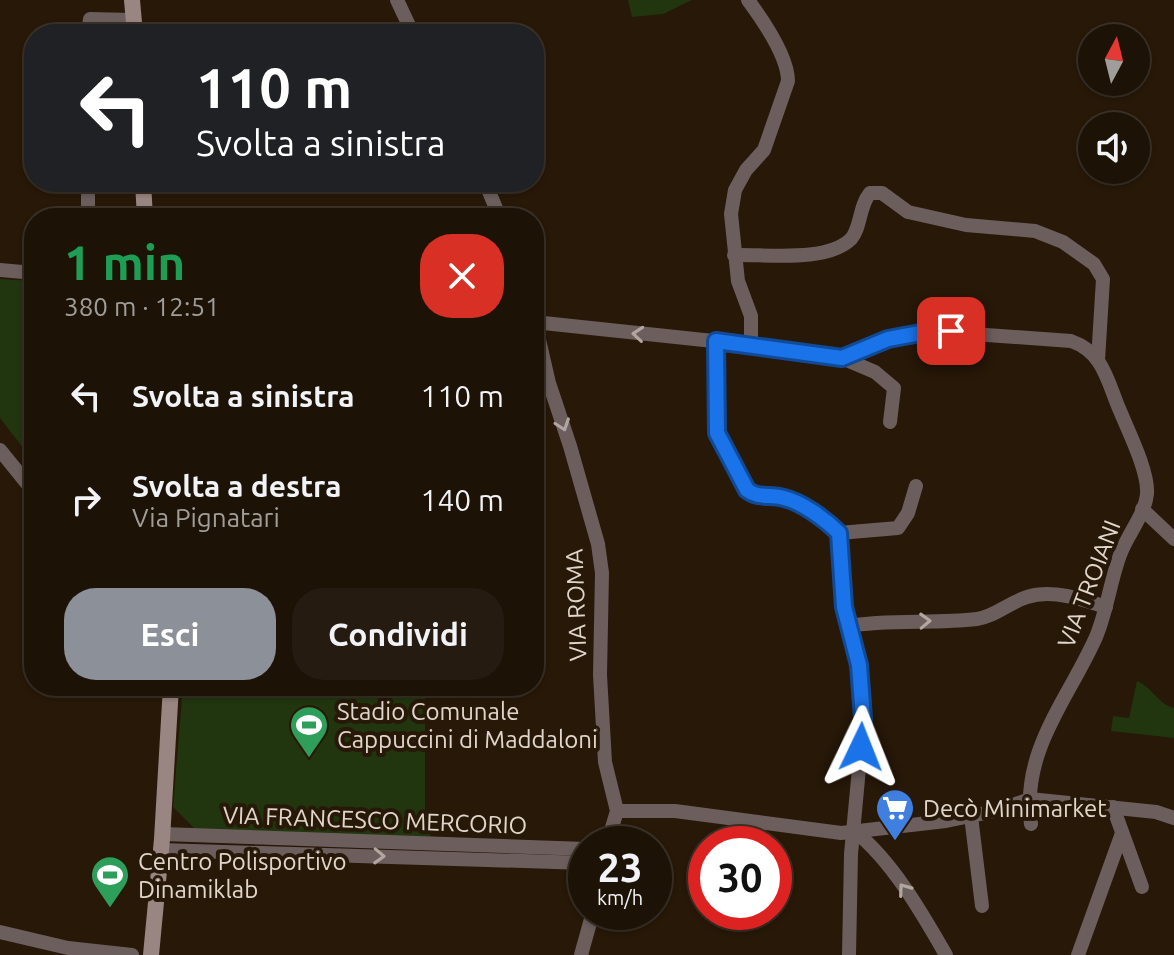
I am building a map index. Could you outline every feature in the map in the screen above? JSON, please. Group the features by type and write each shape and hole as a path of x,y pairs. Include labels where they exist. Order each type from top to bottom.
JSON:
{"main road":[{"path":"132,0 134,24"},
{"path":"151,955 162,842 170,696"}],"street":[{"path":"397,0 408,24"},
{"path":"748,0 788,69 788,81 764,150 746,170 735,190 731,214 738,281 751,316 751,345"},
{"path":"89,24 90,19 118,24"},
{"path":"734,255 812,254 834,250 853,237 863,201 870,193 882,193 908,212 966,225 1035,231 1063,242 1094,264 1103,279 1098,360"},
{"path":"0,270 24,272"},
{"path":"544,322 842,358 875,372 894,388 890,422"},
{"path":"842,358 888,339 931,331 1071,341 1084,345 1098,360"},
{"path":"716,341 717,433 747,490 755,496 784,498 796,503 839,533 898,528 908,513 916,486"},
{"name":"VIA TROIANI","path":"1031,824 1030,799 1042,740 1097,635 1120,554 1147,493 1143,471 1098,360"},
{"name":"VIA ROMA","path":"544,362 598,544 602,573 600,675 605,762 617,811"},
{"path":"0,450 24,480"},
{"path":"1142,509 1174,539"},
{"path":"839,533 840,584 847,626 859,665 863,707 853,830 849,955"},
{"path":"847,626 980,619 1029,596 1079,598 1106,607"},
{"path":"612,826 617,811 675,811 841,833 971,816 1030,799 1156,812 1174,818"},
{"path":"1113,807 1142,887"},
{"path":"971,816 982,906"},
{"path":"853,830 873,845 946,955"},
{"path":"1078,955 1122,833"},
{"name":"VIA FRANCESCO MERCORIO","path":"162,842 568,849"},
{"name":"VIA FRANCESCO MERCORIO","path":"162,842 568,862"},
{"path":"581,955 588,930"},
{"path":"0,932 68,948 132,955"}],"green space":[{"path":"628,0 692,0 663,14 632,17"},
{"path":"0,279 24,280 24,449 0,418"},
{"path":"1137,681 1174,708 1174,738 1111,731 1113,716 1129,718"},
{"name":"Stadio Comunale Cappuccini di Maddaloni","path":"182,696 425,696 425,821 432,828 430,838 198,832 173,807"}],"place":[{"name":"Stadio Comunale Cappuccini di Maddaloni","path":"309,759"},
{"name":"Decò Minimarket","path":"895,842"},
{"name":"Centro Polisportivo Dinamiklab","path":"110,909"}],"route":[{"path":"861,747 863,718 859,665 847,626 840,584 839,533 796,503 784,498 755,496 747,490 717,433 716,341 842,358 888,339 931,331 951,331"}]}
